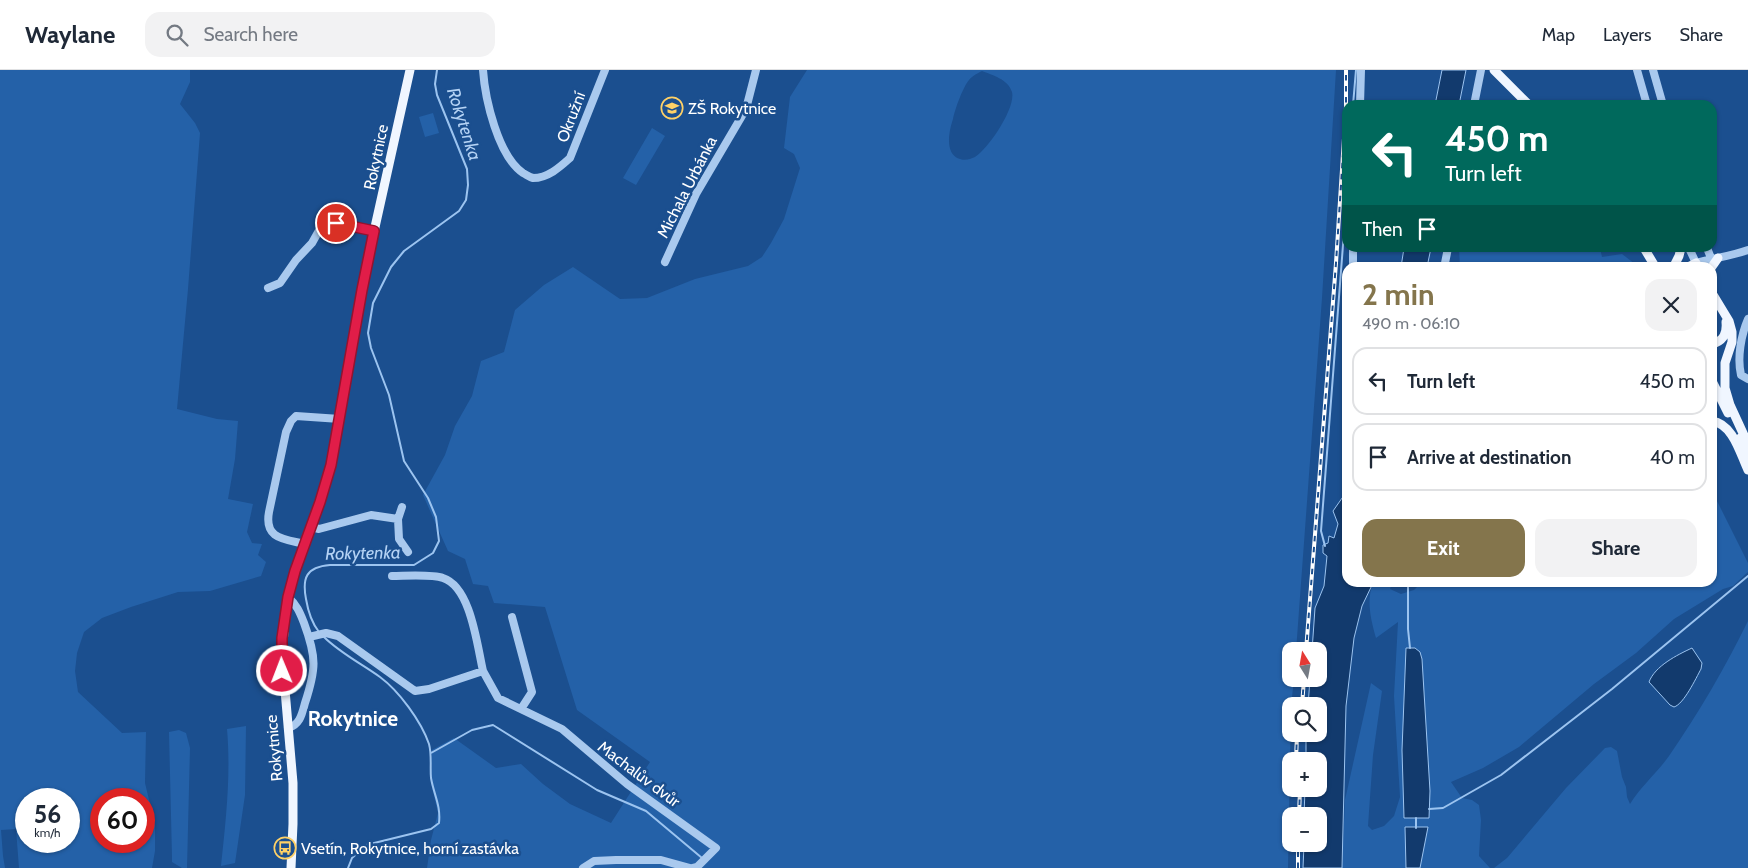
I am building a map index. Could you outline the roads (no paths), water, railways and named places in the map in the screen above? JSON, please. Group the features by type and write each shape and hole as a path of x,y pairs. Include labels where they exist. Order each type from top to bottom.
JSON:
{"main road":[{"name":"Rokytnice","path":"291,868 293,804 282,655 283,624 295,571 326,483 340,419 355,326 374,231 410,70"},
{"path":"1494,70 1524,100"},
{"path":"1717,302 1731,327 1732,337 1725,363 1725,388 1730,405 1748,444"},
{"path":"1717,342 1725,335 1726,325 1722,310"},
{"path":"1717,391 1748,456"},
{"path":"1717,422 1724,425 1729,431 1748,470"}],"street":[{"name":"Okružní","path":"483,70 488,101 504,151 515,167 531,178 544,176 559,168 570,158 605,70"},
{"name":"Michala Urbánka","path":"666,262 696,194 746,109 756,70"},
{"path":"1360,100 1361,70"},
{"path":"1475,100 1481,70"},
{"path":"1637,70 1646,100"},
{"path":"1653,70 1662,100"},
{"path":"268,288 280,284 296,260 325,224 336,223 374,231"},
{"path":"1714,261 1748,250"},
{"path":"1748,319 1744,329 1739,366 1741,375 1748,379"},
{"path":"305,544 277,537 272,533 268,524 268,512 286,432 291,421 296,416 340,419"},
{"path":"402,507 398,519 399,539 408,552"},
{"path":"311,527 319,529 371,515 398,519"},
{"name":"Machalův dvůr","path":"392,576 442,577 455,584 470,614 483,671 498,698 562,729 627,784 716,848 694,868 661,860 594,861 583,868"},
{"path":"288,597 297,607 313,636 315,659 312,680 300,717 296,724 288,728"},
{"path":"512,617 532,692 521,709"},
{"path":"313,636 326,633 338,636 415,691 429,689 483,671"}],"waterway":[{"name":"Rokytenka","path":"319,632 310,616 305,592 306,580 311,571 330,565 414,565 433,553 439,541 436,517 428,498 404,461 389,395 371,348 368,333 373,303 391,267 404,251 459,211 466,200 468,185 467,169 437,95 435,84 437,70"},
{"path":"1353,100 1356,70"},
{"path":"1325,546 1321,531 1342,252"},
{"path":"1429,809 1443,808 1501,775 1612,689 1748,576"},
{"path":"1408,587 1410,648"},
{"name":"Rokytenka","path":"324,637 387,683 402,698 415,716 429,744 431,778 439,811 439,823 431,829 366,845 352,858 348,868"},
{"path":"431,753 472,730 493,725 597,790 646,811 702,858"},
{"path":"1416,818 1416,828"}],"railway":[{"path":"1346,70 1346,100"},
{"path":"1307,642 1342,169"},
{"path":"1303,688 1303,697"},
{"path":"1296,752 1297,742"},
{"path":"1299,807 1300,797"},
{"path":"1298,852 1298,868"}],"place":[{"name":"ZŠ Rokytnice","path":"672,108"},
{"name":"Vsetín, Rokytnice, horní zastávka","path":"285,848"}],"district":[{"name":"Rokytnice","path":"353,718"}]}
